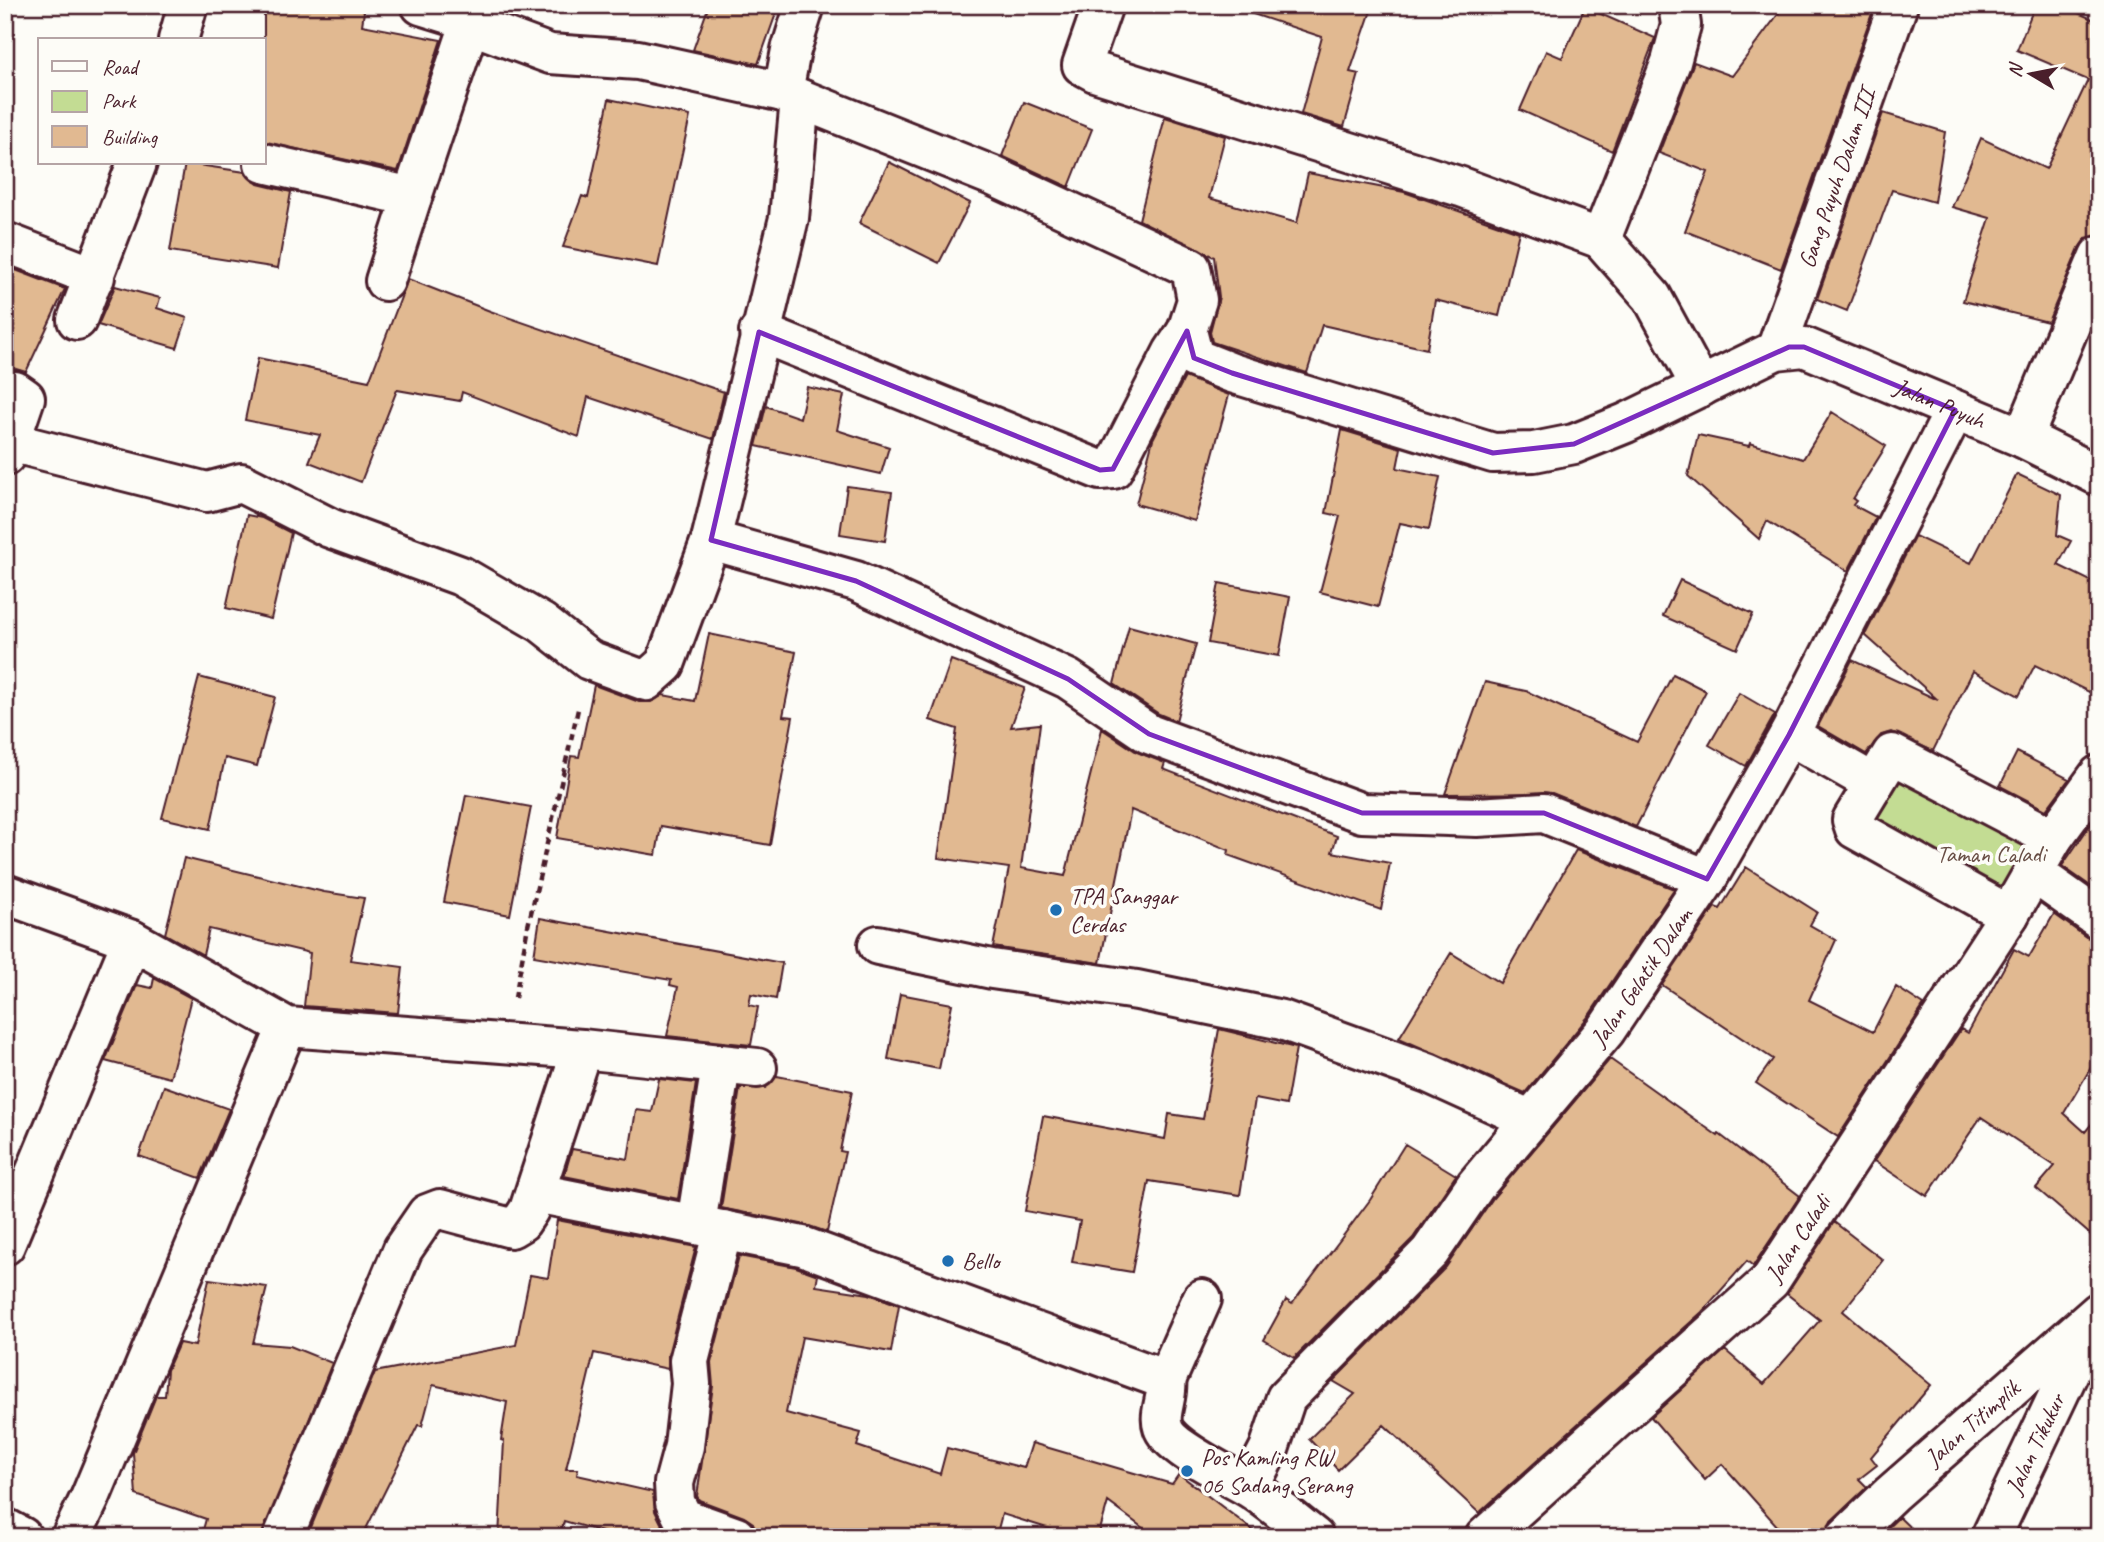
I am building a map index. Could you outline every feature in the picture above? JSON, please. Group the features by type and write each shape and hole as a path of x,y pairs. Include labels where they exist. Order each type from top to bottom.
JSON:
{"street":[{"path":"179,38 188,5"},
{"path":"421,5 464,18 470,24 550,54 638,60 792,95 993,176 1191,268 1197,300 1187,331 1173,352 1113,469 1100,470 759,332"},
{"path":"15,391 25,398 7,451 207,492 242,483 330,528 461,576 542,623 589,660 646,681 665,664 711,540 759,332 789,218 792,95 790,50 805,5"},
{"path":"1103,5 1082,65 1095,72 1461,187 1601,239 1652,297 1701,387"},
{"path":"1601,239 1671,62 1681,25 1678,5"},
{"name":"Gang Puyuh Dalam III","path":"1776,350 1898,5"},
{"path":"385,281 470,24"},
{"path":"266,163 412,197"},
{"path":"77,320 137,164"},
{"path":"5,242 94,277"},
{"path":"2023,438 2099,256"},
{"path":"1187,331 1194,358 1231,373 1493,453 1534,452 1574,444 1776,350"},
{"name":"Jalan Puyuh","path":"1776,350 1804,347 2023,438 2099,476"},
{"name":"Jalan Gelatik Dalam","path":"1249,1487 1269,1449 1286,1398 1430,1252 1476,1185 1606,1030 1707,880 1789,734 1955,410"},
{"path":"711,540 856,581 1068,679 1149,734 1362,813 1477,817 1544,813 1707,880"},
{"path":"1789,734 1873,783"},
{"path":"2009,915 1855,829 1852,820 1889,755 1894,755 2053,838"},
{"name":"Jalan Caladi","path":"1485,1537 1770,1281 2009,915 2053,838 2099,775"},
{"path":"2034,873 2099,919"},
{"path":"5,894 132,940 287,1027 582,1049 739,1067 689,1361 690,1397 674,1492 675,1502 683,1518 736,1537"},
{"path":"5,1245 132,940"},
{"path":"878,945 992,969 1137,990 1282,1020 1428,1073 1529,1119"},
{"path":"71,1537 96,1485 287,1027"},
{"path":"283,1537 403,1250 427,1214 440,1209 511,1228 521,1222 536,1194 582,1049"},
{"path":"536,1194 802,1246 1166,1380"},
{"path":"1202,1299 1166,1380 1168,1390 1161,1421 1165,1434 1219,1473 1249,1487 1314,1537"},
{"name":"Jalan Titimplik","path":"1846,1537 1891,1494 2098,1313"},
{"name":"Jalan Tikukur","path":"1992,1537 2098,1313"},
{"path":"5,1528 22,1537"}],"path":[{"path":"506,1043 528,926 589,660"}],"highlighted area":[{"path":"1187,331 1194,358 1232,373 1493,453 1574,444 1789,347 1804,347 1955,410 1789,735 1707,879 1544,813 1362,813 1149,734 1068,679 856,581 711,540 759,332 1100,470 1113,469"}],"green space":[{"name":"Taman Caladi","path":"1892,759 2048,839 2005,908 1858,818"}],"building":[{"path":"264,5 365,5 362,25 441,40 398,171 266,142"},
{"path":"709,5 779,5 758,64 693,50"},
{"path":"1251,5 1373,5 1350,72 1359,74 1344,127 1301,114 1322,37 1250,13"},
{"path":"1785,5 1875,5 1781,269 1685,231 1708,172 1659,153 1694,62 1732,76"},
{"path":"2035,5 2060,5 2099,22 2099,235 2086,238 2079,248 2048,322 1963,301 1990,218 1952,207 1981,138 2046,169 2088,80 2017,50"},
{"path":"1585,7 1655,38 1612,151 1520,110 1546,51 1562,58"},
{"path":"609,99 690,116 658,266 563,247 582,196 588,198"},
{"path":"1024,102 1092,129 1069,187 1002,156"},
{"path":"1883,113 1945,132 1934,202 1892,190 1847,311 1817,299"},
{"path":"1165,117 1225,136 1209,198 1297,223 1308,173 1404,192 1519,232 1499,316 1435,300 1427,349 1322,325 1307,373 1212,342 1210,332 1219,297 1214,257 1139,220"},
{"path":"889,162 970,203 939,263 859,223"},
{"path":"185,164 245,172 258,184 291,192 278,268 170,251"},
{"path":"5,266 65,289 26,372 16,369 5,372"},
{"path":"408,279 490,311 724,392 713,439 588,397 579,437 462,392 460,401 397,390 361,482 309,462 320,435 245,420 258,358 369,381"},
{"path":"115,286 160,298 157,308 187,318 177,348 98,325"},
{"path":"1185,377 1229,395 1195,521 1136,504 1153,439"},
{"path":"807,387 844,395 837,430 889,447 881,474 756,446 766,406 800,418"},
{"path":"1832,412 1886,446 1853,499 1856,501 1853,505 1876,517 1848,571 1767,521 1759,539 1688,476 1698,435 1749,446 1750,443 1803,459"},
{"path":"1342,430 1401,448 1397,468 1440,477 1429,529 1400,523 1378,607 1320,592 1340,516 1326,513"},
{"path":"2017,474 2061,495 2057,535 2071,541 2058,565 2099,585 2099,697 2035,665 2019,696 1973,671 1933,751 1891,732 1881,735 1866,754 1818,726 1852,660 1938,700 1865,635 1915,536 1971,563"},
{"path":"847,486 892,492 885,541 840,534"},
{"path":"247,515 262,518 291,533 271,619 226,608"},
{"path":"1680,580 1753,614 1737,649 1663,616"},
{"path":"1219,583 1290,597 1279,656 1208,643"},
{"path":"1129,626 1196,644 1176,721 1159,714 1114,684"},
{"path":"709,634 796,652 783,716 793,717 770,845 661,826 656,855 557,838 571,756 579,757 594,685 639,702 651,702 663,695 695,701"},
{"path":"951,660 1025,688 1011,727 1040,724 1021,868 1065,876 1102,729 1137,752 1165,763 1163,769 1337,836 1332,852 1390,863 1381,910 1228,855 1229,850 1131,810 1100,963 993,947 1009,868 938,858 957,729 930,720"},
{"path":"1673,674 1706,691 1636,827 1552,793 1445,794 1485,682 1530,692 1637,742"},
{"path":"199,677 275,697 257,766 225,758 210,829 162,818"},
{"path":"1739,693 1775,714 1746,766 1709,745"},
{"path":"2017,752 2069,779 2046,810 2000,786"},
{"path":"466,795 531,807 510,915 444,902"},
{"path":"2099,812 2099,892 2062,866"},
{"path":"1576,850 1674,889 1588,1017 1525,1093 1399,1038 1451,953 1500,983"},
{"path":"184,858 324,892 364,898 350,960 403,967 398,1013 304,1006 310,953 209,929 203,955 165,934"},
{"path":"1746,867 1817,912 1810,925 1836,940 1809,1000 1873,1032 1896,987 1924,1005 1838,1137 1756,1083 1773,1059 1662,985 1715,907 1720,909"},
{"path":"2054,914 2086,937 2099,941 2099,1054 2064,1113 2085,1132 2099,1115 2099,1242 2036,1188 2055,1166 1981,1117 1927,1196 1874,1161 1961,1029 1968,1033 2014,949 2029,957"},
{"path":"540,918 782,963 776,999 751,994 749,1005 758,1007 751,1045 667,1036 678,987 670,985 671,980 534,956"},
{"path":"154,978 191,998 170,1078 105,1061 137,985 152,988"},
{"path":"900,994 952,1004 939,1069 888,1059"},
{"path":"1219,1029 1296,1048 1286,1105 1255,1099 1240,1195 1149,1181 1132,1272 1072,1262 1080,1221 1025,1211 1043,1116 1165,1139 1169,1114 1203,1119"},
{"path":"1610,1059 1718,1136 1719,1134 1800,1196 1753,1266 1747,1261 1702,1312 1479,1513 1384,1425 1338,1470 1309,1439 1355,1394 1333,1381 1446,1267 1493,1198"},
{"path":"777,1076 852,1091 840,1151 845,1152 827,1232 806,1225 721,1208 740,1088 765,1088"},
{"path":"659,1079 696,1083 678,1199 564,1176 572,1149 628,1159 636,1110 652,1112"},
{"path":"164,1086 229,1109 200,1178 139,1156"},
{"path":"1405,1144 1456,1175 1413,1238 1294,1358 1264,1340 1286,1300 1292,1304 1370,1200"},
{"path":"557,1220 696,1247 668,1355 668,1369 594,1353 566,1469 578,1469 577,1475 653,1492 655,1511 662,1525 660,1537 620,1537 564,1521 560,1537 499,1537 504,1441 501,1440 507,1402 433,1385 422,1426 418,1425 362,1537 307,1537 375,1372 516,1345 530,1275 548,1278"},
{"path":"1834,1222 1883,1260 1843,1311 1931,1385 1871,1457 1877,1465 1859,1479 1867,1487 1831,1521 1825,1537 1787,1537 1722,1464 1705,1480 1651,1417 1725,1350 1764,1384 1820,1320 1787,1294"},
{"path":"739,1256 796,1267 818,1275 816,1286 869,1294 899,1305 891,1352 802,1337 786,1413 861,1433 857,1446 940,1474 947,1448 1024,1468 1032,1443 1172,1484 1179,1474 1262,1537 1155,1537 1108,1502 1098,1537 1076,1537 1002,1514 996,1537 768,1537 757,1533 753,1523 744,1517 699,1500 697,1496 713,1386 711,1363"},
{"path":"209,1279 267,1287 253,1343 290,1346 332,1363 262,1537 201,1537 206,1519 136,1495 133,1453 156,1396 165,1396 167,1370 179,1343 195,1346"},
{"path":"1899,1517 1920,1537 1878,1537"}],"place":[{"name":"TPA Sanggar Cerdas","path":"1056,910"},
{"name":"Bello","path":"948,1261"},
{"name":"Pos Kamling RW 06 Sadang Serang","path":"1187,1471"}]}
